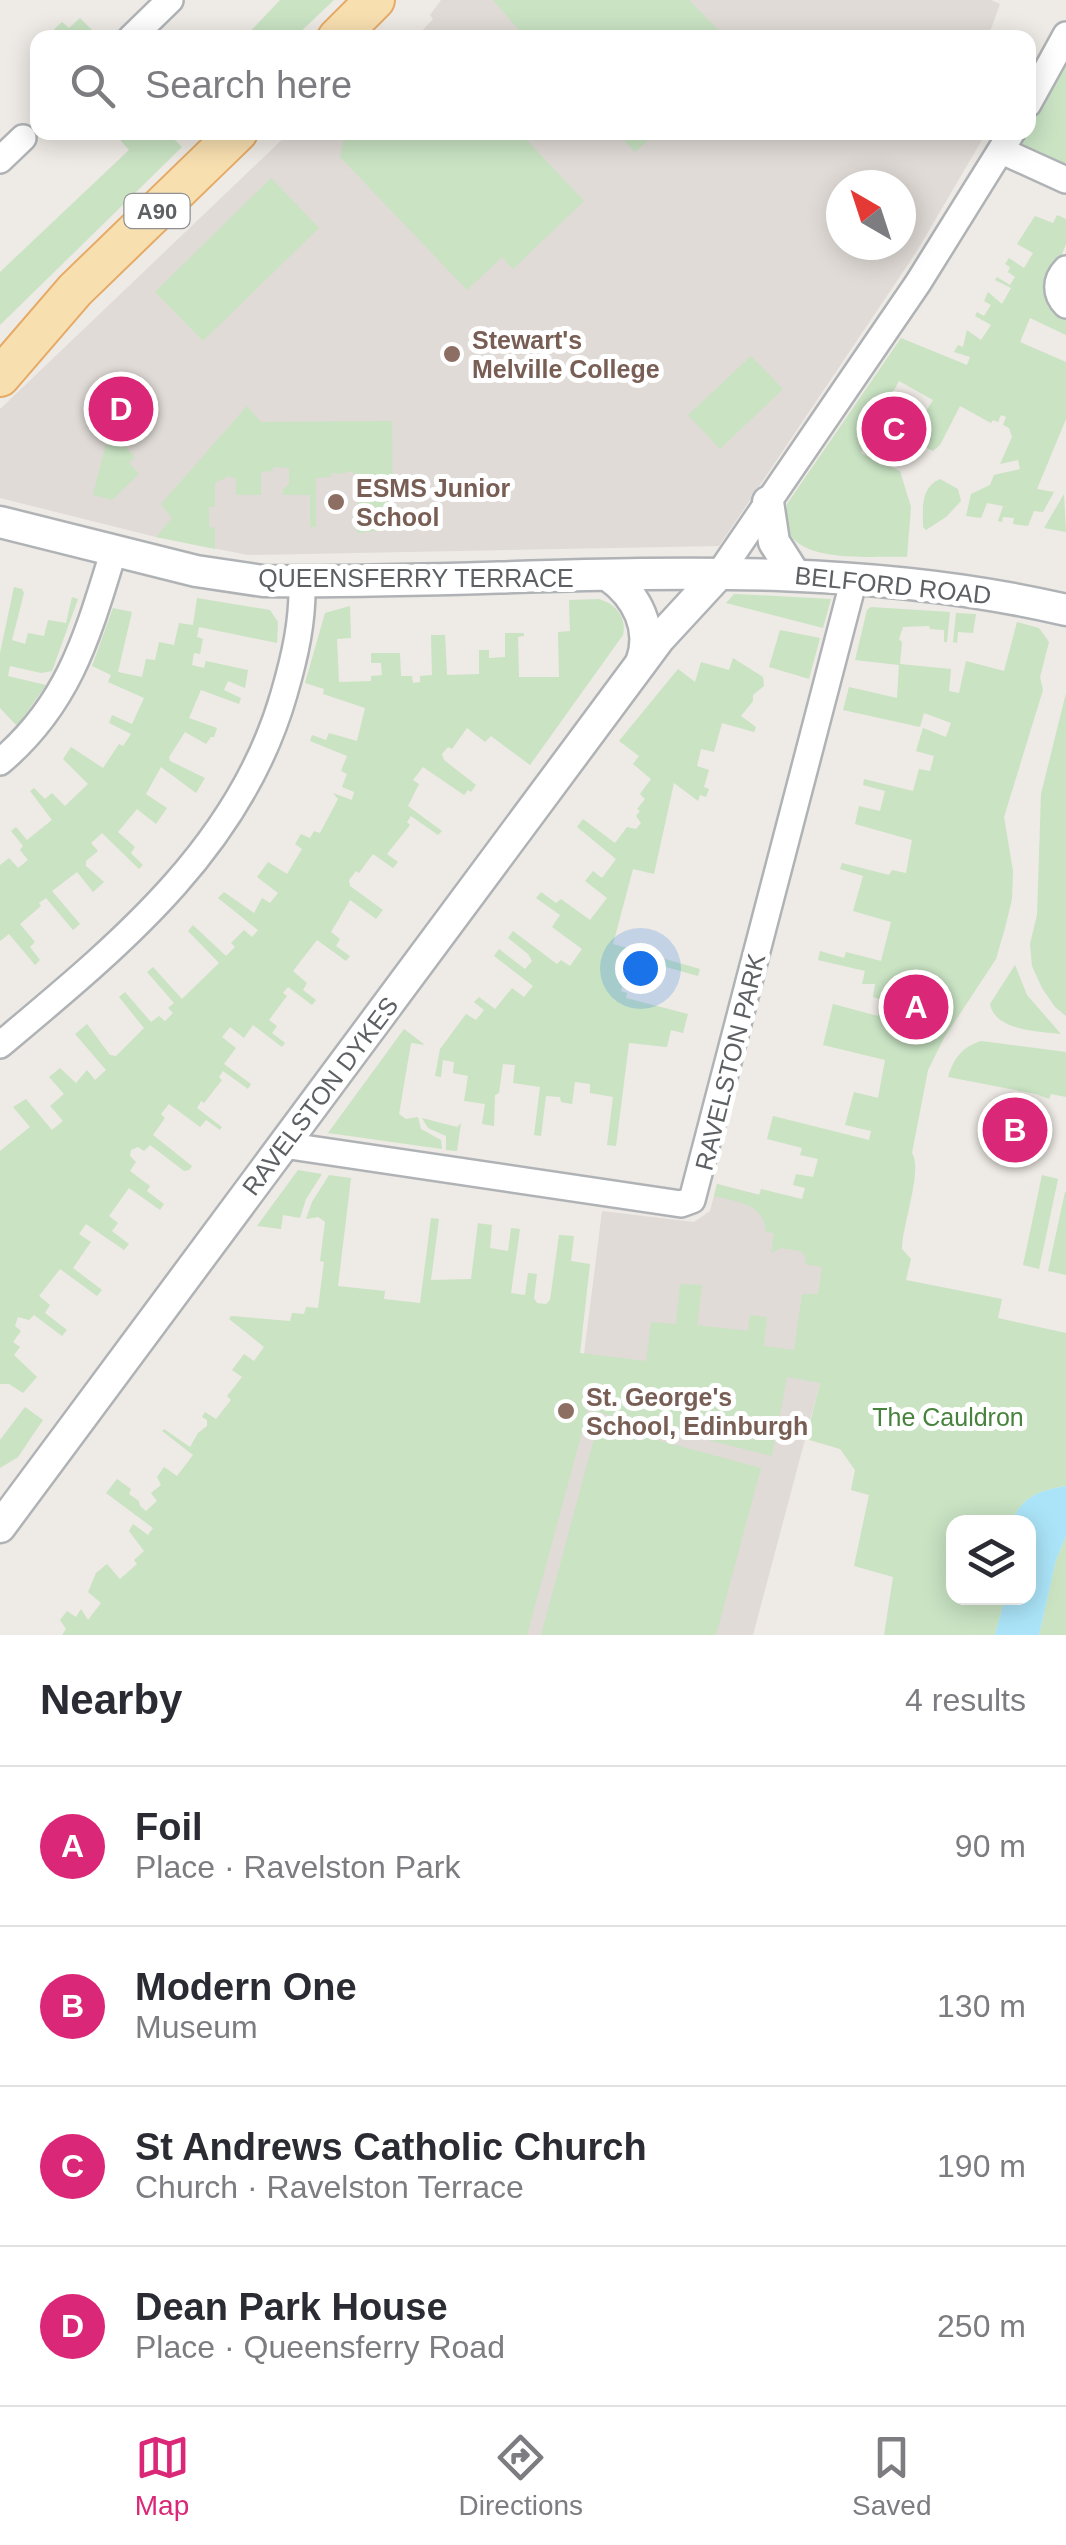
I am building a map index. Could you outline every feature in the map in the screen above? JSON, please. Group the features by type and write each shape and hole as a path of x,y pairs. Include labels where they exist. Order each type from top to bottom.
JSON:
{"main road":[{"path":"345,30 376,0"},
{"name":"A90","path":"0,351 75,290 230,140"},
{"name":"A90","path":"0,377 75,290"}],"street":[{"path":"140,30 170,0"},
{"path":"1036,90 1066,36"},
{"path":"0,160 22,138"},
{"path":"718,574 918,283 1007,142 1066,180"},
{"path":"1066,270 1059,278 1058,290 1066,305"},
{"path":"768,502 774,542 795,575"},
{"name":"QUEENSFERRY TERRACE","path":"0,522 232,577 302,582 718,574"},
{"path":"0,762 34,730 61,694 83,648 114,550"},
{"name":"BELFORD ROAD","path":"718,574 795,575 852,590 980,592 1066,610"},
{"name":"RAVELSTON DYKES","path":"0,1526 675,619 718,574"},
{"path":"609,576 631,596 640,613 646,645 640,666"},
{"path":"0,1045 155,908 203,854 232,813 261,758 280,708 302,622 302,582"},
{"name":"RAVELSTON PARK","path":"283,1145 681,1204 692,1200 852,590"}],"shaded area":[{"path":"441,0 991,0 1000,4 991,30 423,30 433,19 430,15"},
{"name":"Stewart's Melville College","path":"282,140 982,140 916,252 916,170 826,170 826,260 911,260 719,546 248,555 156,537 0,498 0,409"},
{"name":"St. George's School, Edinburgh","path":"717,1184 853,1219 820,1383 753,1635 243,1635 343,1326 584,1354 602,1211 694,1222 710,1211"}],"green space":[{"path":"280,0 334,0 302,30 252,30"},
{"path":"493,0 689,0 718,30 519,30"},
{"path":"80,18 92,30 53,30 62,22 69,28"},
{"path":"1066,61 1066,171 1017,150 1023,140 1036,140 1036,115"},
{"path":"120,140 175,140 182,147 0,325 0,272 129,150"},
{"path":"527,140 584,201 513,269 502,257 467,290 340,157 343,142"},
{"path":"624,140 648,140 635,152"},
{"path":"271,178 319,228 203,341 155,292"},
{"path":"1057,215 1066,219 1066,244 1053,276 1066,312 1066,335 1030,318 1020,342 1066,362 1066,419 1037,489 1054,492 1043,512 1034,511 1028,526 1013,524 1014,518 1003,517 1002,522 998,521 1003,506 987,503 981,518 966,516 971,494 990,485 994,475 1020,469 1018,460 1000,464 1012,437 1003,425 1006,417 1001,415 998,422 991,423 960,406 933,451 909,439 933,400 899,381 861,453 900,471 911,507 907,557 826,554 794,539 786,525 787,504 901,338 967,365 970,357 954,352 958,345 963,347 967,330 981,340 991,325 975,316 977,312 984,316 991,305 984,301 988,292 1002,304 1011,288 995,280 997,277 1010,285 1015,277 1005,264 1009,258 1024,268 1033,253 1017,244 1035,216 1053,223"},
{"path":"751,356 783,389 720,449 688,415"},
{"path":"247,406 261,422 392,421 393,529 357,533 357,475 350,471 316,478 316,527 310,527 310,495 283,495 289,484 289,468 273,467 273,471 261,472 261,495 236,495 236,479 229,476 215,483 215,507 209,507 209,527 215,528 215,549 156,537 172,518 161,504"},
{"path":"118,439 135,457 129,463 139,474 112,500 93,495 107,440 112,444"},
{"path":"940,479 958,489 961,501 926,530 924,500 929,488"},
{"path":"1064,494 1066,532 1044,528"},
{"path":"14,587 24,593 12,640 25,644 28,633 44,636 48,620 66,623 72,597 78,599 52,671 41,673 10,666 8,676 46,685 17,726 0,708 0,653"},
{"path":"734,594 831,599 823,628 726,603"},
{"path":"197,598 270,610 278,622 277,643 199,627 197,637 203,639 200,654 194,653 192,665 204,668 206,661 248,670 245,688 228,681 224,690 241,698 239,704 201,690 189,718 217,728 214,737 206,744 185,732 169,757 205,778 196,793 161,767 146,794 167,808 156,824 137,809 118,832 135,847 131,853 143,865 139,869 102,833 91,843 98,851 86,861 86,866 104,882 93,892 77,872 52,891 80,924 73,930 46,898 20,924 35,942 30,947 40,960 35,965 9,934 0,941 0,865 9,858 18,868 28,860 11,831 16,827 27,840 52,820 30,791 34,788 45,799 52,793 65,806 88,784 63,759 71,747 103,768 131,734 109,723 112,715 132,724 144,698 108,682 111,675 92,666 113,608 132,612 118,672 142,677 146,659 155,660 159,642 174,645 179,623 193,625"},
{"path":"599,599 619,612 623,635 530,765 491,736 485,742 467,728 452,749 448,747 442,754 444,760 476,785 471,792 468,790 464,795 423,767 413,780 419,784 408,806 442,831 438,835 411,816 407,822 410,825 387,854 398,862 393,868 373,854 349,880 350,886 383,910 376,919 350,900 331,932 340,939 336,946 350,956 346,961 317,940 293,971 307,983 303,990 316,1000 312,1005 288,987 283,993 287,996 269,1020 277,1026 272,1033 285,1043 282,1047 253,1025 244,1038 230,1027 222,1037 236,1048 224,1064 251,1084 248,1089 223,1071 219,1077 222,1080 204,1103 201,1101 197,1108 222,1127 220,1130 206,1120 200,1127 169,1104 161,1114 165,1118 153,1135 192,1166 189,1170 184,1171 150,1145 144,1151 138,1147 131,1150 130,1156 136,1162 130,1171 150,1186 147,1191 164,1204 160,1210 129,1188 109,1216 118,1223 112,1231 129,1244 124,1250 86,1224 79,1234 91,1242 73,1268 102,1290 97,1296 60,1269 39,1296 50,1305 45,1313 67,1330 62,1336 34,1315 29,1320 18,1317 15,1326 21,1331 13,1342 20,1347 14,1355 37,1377 23,1393 9,1384 0,1384 0,1151 30,1127 13,1107 26,1099 52,1130 63,1121 50,1106 64,1094 49,1077 60,1068 76,1083 87,1070 95,1080 106,1070 75,1034 87,1024 110,1055 116,1056 144,1028 119,997 125,992 151,1022 159,1016 165,1021 173,1013 168,1008 174,1003 147,972 153,967 182,999 219,963 188,931 193,925 226,956 235,947 231,943 244,930 252,937 258,930 218,898 224,892 254,913 262,898 270,903 278,893 257,877 268,862 287,874 302,849 295,844 301,834 310,838 314,831 320,833 338,799 333,793 352,800 354,792 342,787 347,774 341,771 347,756 310,741 312,735 326,740 329,733 357,741 365,708 323,694 324,689 305,683 325,613 350,606 351,638 337,639 339,682 371,681 371,676 382,675 381,663 371,663 371,653 400,653 401,676 412,676 413,683 420,682 420,676 432,675 431,635 445,635 447,675 479,674 479,650 489,650 489,658 505,657 505,633 524,633 518,637 519,677 559,677 558,632 570,631 569,600"},
{"name":"The Cauldron","path":"871,607 950,612 947,642 944,630 903,627 899,639 900,664 951,669 949,691 959,693 966,661 1004,671 1017,622 1039,628 1049,642 1040,677 1043,690 1004,817 1013,871 1005,928 996,959 944,1038 928,1070 912,1153 914,1185 902,1249 911,1259 906,1280 1002,1299 998,1318 1066,1333 1066,1486 1033,1496 1015,1515 946,1515 946,1605 1003,1605 995,1635 884,1635 893,1577 854,1566 869,1495 851,1490 855,1470 840,1449 806,1439 820,1383 787,1377 772,1456 588,1410 527,1635 62,1635 66,1629 60,1620 67,1611 76,1617 81,1609 88,1620 101,1603 88,1592 96,1573 107,1564 120,1579 137,1564 134,1560 144,1551 129,1531 133,1524 148,1535 153,1528 106,1493 117,1479 131,1489 129,1494 146,1511 157,1501 151,1493 161,1485 157,1477 164,1467 177,1476 193,1455 162,1431 190,1447 207,1426 202,1417 205,1412 216,1419 231,1400 227,1396 242,1377 232,1370 244,1354 254,1361 264,1347 229,1319 231,1316 290,1321 292,1313 304,1314 306,1307 318,1308 325,1222 318,1217 306,1219 329,1175 351,1178 338,1286 385,1291 384,1299 420,1303 431,1218 439,1219 431,1280 471,1279 478,1223 492,1225 490,1248 508,1251 511,1228 520,1229 511,1293 525,1295 528,1273 537,1274 534,1298 537,1303 546,1304 550,1300 559,1235 574,1236 571,1261 590,1264 580,1353 646,1361 651,1322 676,1324 680,1284 702,1285 697,1325 748,1331 750,1315 767,1317 764,1346 794,1350 802,1294 818,1294 822,1267 805,1264 806,1257 800,1251 781,1248 771,1253 774,1233 766,1232 755,1209 714,1196 717,1184 759,1195 761,1189 802,1199 805,1188 793,1185 796,1174 813,1177 818,1159 800,1155 802,1148 767,1139 773,1116 869,1140 871,1131 845,1125 854,1092 878,1098 885,1060 823,1045 833,1004 878,1016 882,1000 873,997 875,984 862,984 865,971 818,960 820,951 844,958 846,952 881,961 891,922 853,911 863,876 840,869 842,863 889,875 892,870 906,873 912,840 855,824 859,806 880,811 885,791 863,785 864,779 913,791 919,769 930,771 934,756 916,751 923,728 946,737 951,723 924,713 920,727 843,710 849,687 897,698 899,665 855,660"},
{"path":"956,613 976,614 973,633 958,632 957,643 953,642"},
{"path":"780,630 820,638 809,679 769,667"},
{"path":"733,658 763,677 764,686 753,695 741,716 756,727 754,732 722,723 714,752 701,749 697,766 709,770 704,787 709,789 706,797 700,795 698,801 674,783 654,874 633,869 613,944 700,969 698,976 652,963 646,986 624,981 621,991 627,993 626,998 688,1014 683,1033 671,1030 667,1047 629,1043 616,1146 607,1145 613,1097 590,1093 590,1084 575,1082 572,1104 561,1102 560,1097 546,1096 541,1136 534,1135 540,1087 513,1083 515,1065 503,1064 499,1093 495,1095 494,1126 482,1124 485,1104 464,1101 468,1076 453,1073 454,1062 443,1060 441,1077 435,1076 440,1049 466,1014 476,1020 484,1010 474,1002 479,997 495,1009 512,988 524,997 533,986 494,956 499,949 525,969 532,961 508,938 513,931 557,964 561,960 570,966 582,949 552,927 560,915 536,898 541,892 556,903 561,899 590,920 607,898 585,881 593,871 602,878 616,859 577,827 583,819 615,843 627,827 636,829 641,823 637,809 645,799 640,794 651,779 633,764 639,756 619,741 678,669 695,682 701,662 729,670"},
{"path":"1066,693 1066,1016 1042,988 1032,966 1030,944 1037,915 1041,794"},
{"path":"1015,965 1027,995 1061,1034 1009,1025 994,1013 990,1004"},
{"path":"404,1029 425,1045 411,1043 399,1114 406,1119 418,1117 421,1129 441,1140 442,1149 328,1133"},
{"path":"981,1041 1066,1052 1066,1097 1051,1094 1049,1099 948,1077 960,1054"},
{"path":"422,1118 457,1127 461,1123 457,1151 446,1150 446,1136 428,1128"},
{"path":"298,1170 322,1174 306,1199 300,1218 283,1215 281,1229 257,1226"},
{"path":"1042,1175 1058,1179 1039,1269 1023,1265"},
{"path":"1066,1192 1066,1275 1048,1271"},
{"path":"25,1407 43,1420 18,1457 0,1468 0,1440"},
{"path":"598,1424 761,1468 716,1635 541,1635"},
{"path":"1066,1536 1066,1635 1039,1635 1056,1560"}],"water":[{"path":"1066,1486 1066,1536 1056,1560 1039,1635 995,1635 1003,1605 1036,1605 1036,1515 1015,1515 1033,1496"}],"place":[{"name":"Stewart's Melville College","path":"452,354"},
{"name":"Dean Park House","path":"121,409"},
{"name":"St Andrews Catholic Church","path":"894,429"},
{"name":"ESMS Junior School","path":"336,502"},
{"name":"Foil","path":"916,1007"},
{"name":"Modern One","path":"1015,1130"},
{"name":"St. George's School, Edinburgh","path":"566,1411"}]}
